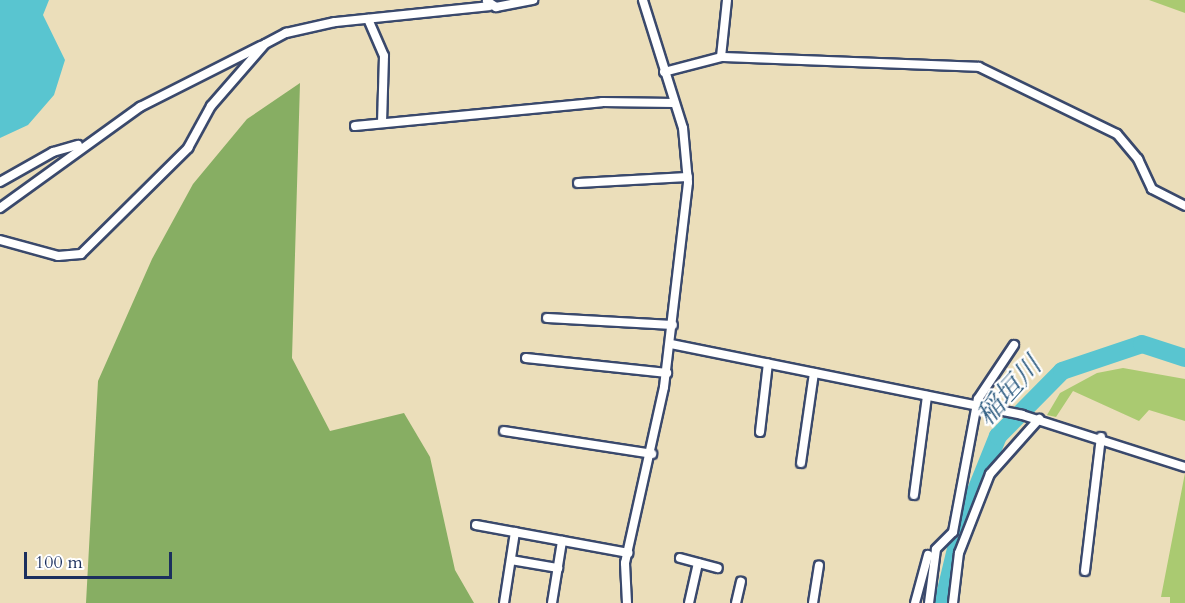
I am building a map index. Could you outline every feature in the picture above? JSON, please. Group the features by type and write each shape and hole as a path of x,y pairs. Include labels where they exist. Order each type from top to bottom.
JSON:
{"street":[{"path":"0,208 83,144 140,107 286,33 368,19 488,3 533,0"},
{"path":"627,603 628,553 652,454 667,373 688,177 674,103 643,0"},
{"path":"722,57 727,0"},
{"path":"368,19 384,56 382,123"},
{"path":"0,240 58,256 81,254 188,148 211,106 265,44"},
{"path":"664,72 722,57 979,66 1117,134 1138,159 1152,189 1185,206"},
{"path":"355,126 602,102 674,103"},
{"path":"0,182 53,152 83,144"},
{"path":"578,183 688,177"},
{"path":"546,318 673,325"},
{"path":"671,344 1039,419 1101,437 1185,467"},
{"path":"929,603 936,549 953,532 976,405 1014,345"},
{"path":"526,358 667,373"},
{"path":"760,432 768,363"},
{"path":"801,463 814,373"},
{"path":"914,495 927,396"},
{"path":"953,603 959,553 990,474 1039,419"},
{"path":"504,431 652,454"},
{"path":"1084,571 1101,437"},
{"path":"476,525 628,553"},
{"path":"504,603 515,532"},
{"path":"552,603 562,541"},
{"path":"915,603 928,555"},
{"path":"681,558 718,568"},
{"path":"511,560 558,568"},
{"path":"689,603 698,563"},
{"path":"813,603 819,565"},
{"path":"736,603 741,582"}],"green space":[{"path":"1149,0 1185,0 1185,13"},
{"path":"300,83 292,358 330,431 404,413 430,457 455,570 474,603 86,603 98,381 152,259 193,184 247,119"},
{"path":"1123,368 1185,379 1185,421 1149,410 1139,421 1073,391 1056,417 1047,415 1060,393 1097,373"},
{"path":"1185,473 1185,603 1170,603 1170,597 1161,597"}],"water":[{"path":"0,0 49,0 43,15 65,60 54,95 28,125 0,138"}],"waterway":[{"name":"稲垣川","path":"943,603 961,528 998,436 1062,371 1142,344 1185,358"}]}
